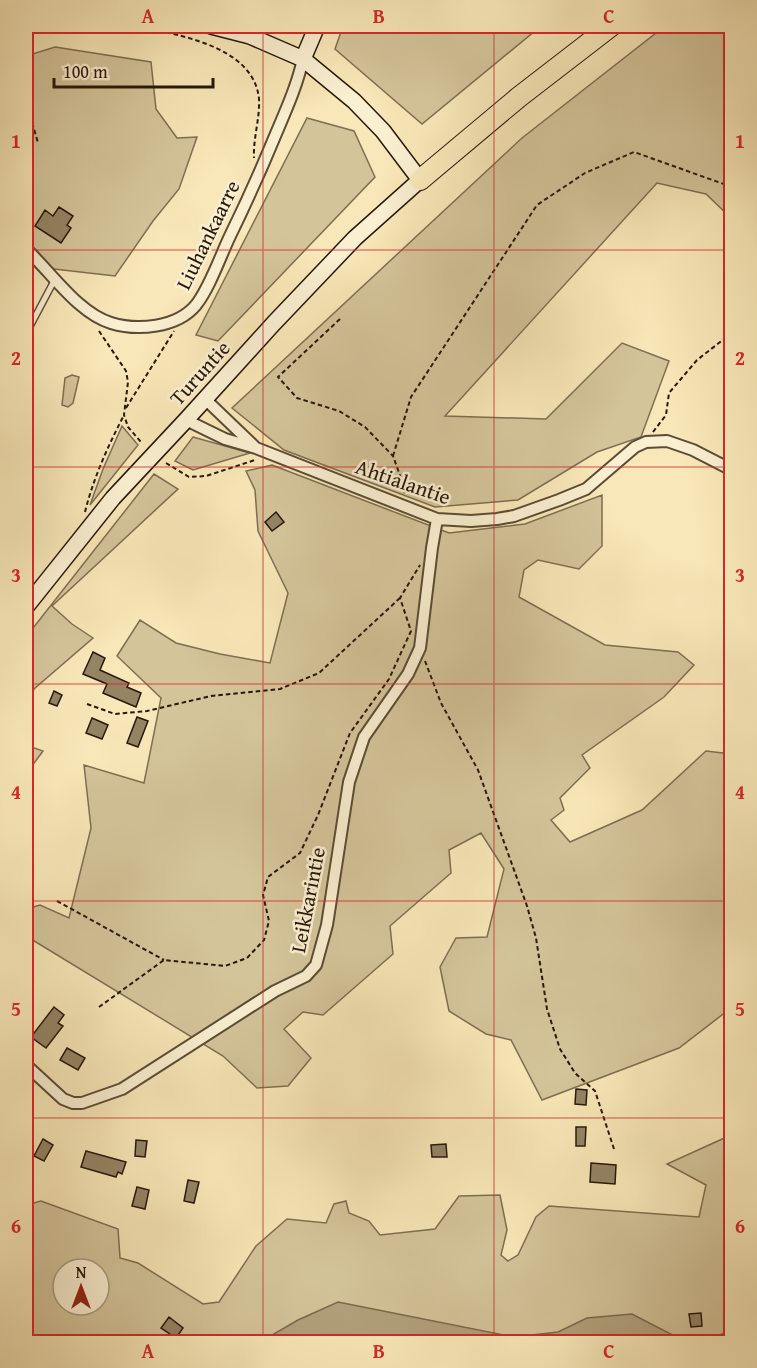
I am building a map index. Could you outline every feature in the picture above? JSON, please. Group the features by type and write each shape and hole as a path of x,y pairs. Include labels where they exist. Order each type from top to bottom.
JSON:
{"highway":[{"path":"420,180 519,97 611,26"}],"main road":[{"path":"211,26 250,36 303,59 354,101 383,131 420,180"},
{"path":"303,59 317,26"},
{"name":"Turuntie","path":"26,607 113,498 326,267 420,180"}],"street":[{"name":"Liuhankaarre","path":"26,249 92,314 109,322 134,327 159,325 183,316 195,306 213,274 255,184 297,85 303,59"},
{"name":"Ahtialantie","path":"205,399 256,448"},
{"name":"Ahtialantie","path":"186,420 225,439 272,454 437,519 497,519 514,516 559,500 586,489 635,447 646,442"},
{"path":"646,442 667,441 693,450 732,470"},
{"name":"Leikkarintie","path":"26,1065 63,1099 73,1103 82,1103 122,1089 275,991 306,976 316,965 327,925 349,782 364,737 408,674 420,648 437,519"}],"lane":[{"path":"26,334 55,279"}],"path":[{"path":"137,26 199,41 226,53 251,74 257,86 260,115 253,151 255,184"},
{"path":"26,101 38,143"},
{"path":"393,456 411,397 537,205 585,173 634,152 732,187"},
{"path":"92,314 100,332 126,371 128,382 124,415 128,427 141,442"},
{"path":"124,410 183,316"},
{"path":"340,319 278,377 297,398 339,411 365,427 393,456 402,480 406,507"},
{"path":"646,442 666,415 669,393 697,360 732,331"},
{"path":"85,532 85,513 89,496 112,438 124,415"},
{"path":"166,463 189,477 206,476 272,454"},
{"path":"87,704 115,714 147,711 211,696 280,688 319,673 400,598 432,548"},
{"path":"57,902 164,960 225,966 247,958 264,940 269,921 263,895 268,877 300,853 351,733 389,680 411,632 400,598"},
{"path":"420,648 441,703 478,770 527,906 536,938 547,1009 560,1048 575,1072 595,1091 614,1149"},
{"path":"99,1007 164,960"}],"shaded area":[{"path":"343,26 541,26 422,124 335,49"},
{"path":"665,26 731,26 731,218 706,194 657,183 445,416 546,419 622,343 669,361 641,437 597,452 518,500 435,507 284,450 232,408 522,138"},
{"path":"55,47 151,62 156,109 177,138 197,137 179,189 153,221 115,276 54,269 26,246 26,56"},
{"path":"307,118 354,131 375,177 218,341 196,335"},
{"path":"72,375 79,377 73,403 68,407 62,405 65,378"},
{"path":"122,426 138,445 90,505 103,469"},
{"path":"193,437 250,453 193,470 175,461"},
{"path":"272,465 449,533 525,524 602,495 602,546 579,569 538,560 524,570 519,597 605,645 678,652 694,665 664,697 582,755 590,768 560,798 564,810 551,820 570,842 642,810 706,751 723,753 731,768 731,1008 679,1048 542,1100 511,1040 486,1034 449,1011 440,967 456,938 487,937 504,869 481,833 449,850 451,873 390,926 393,954 323,1015 303,1012 284,1029 311,1058 288,1086 257,1088 223,1056 26,936 26,909 40,905 69,918 91,828 84,765 144,783 161,698 117,656 140,620 176,643 270,663 288,593 258,531 255,490 246,471"},
{"path":"154,474 178,489 52,606 72,624 93,638 34,689 26,713 26,637"},
{"path":"26,745 43,751 26,774"},
{"path":"731,1135 731,1342 26,1342 26,1205 41,1201 118,1229 120,1258 138,1263 203,1304 219,1302 256,1246 287,1219 326,1223 334,1204 346,1201 349,1213 369,1221 380,1235 435,1229 459,1196 500,1195 507,1230 501,1255 508,1261 518,1255 536,1217 549,1206 699,1217 706,1185 667,1164"},
{"path":"338,1302 514,1337 558,1332 587,1318 632,1314 686,1342 260,1342 298,1320"},
{"path":"731,1330 731,1342 686,1342 711,1339"}],"building":[{"path":"59,207 73,216 67,225 71,228 61,243 35,226 45,210 53,216"},
{"path":"276,512 284,522 272,531 265,522"},
{"path":"93,652 105,658 100,670 129,683 127,687 141,693 136,707 103,693 107,684 83,674"},
{"path":"54,691 62,695 57,706 49,703"},
{"path":"137,717 148,721 138,747 127,743"},
{"path":"92,718 108,725 102,739 86,733"},
{"path":"54,1007 64,1015 58,1023 63,1026 46,1048 31,1037"},
{"path":"67,1048 85,1058 78,1070 60,1060"},
{"path":"576,1089 587,1090 586,1105 575,1104"},
{"path":"576,1127 586,1127 585,1146 576,1146"},
{"path":"43,1139 53,1145 44,1161 34,1156"},
{"path":"136,1140 147,1141 145,1157 135,1156"},
{"path":"446,1144 447,1157 432,1157 431,1145"},
{"path":"86,1151 126,1162 122,1174 118,1172 116,1177 81,1167"},
{"path":"591,1163 616,1165 615,1184 590,1182"},
{"path":"188,1180 199,1182 194,1203 184,1201"},
{"path":"137,1187 149,1190 145,1209 132,1206"},
{"path":"701,1313 702,1326 691,1327 689,1314"},
{"path":"169,1317 183,1328 176,1338 161,1328"}]}
